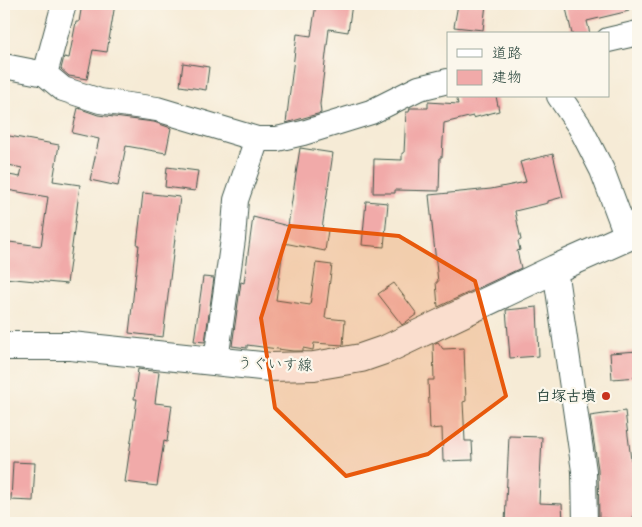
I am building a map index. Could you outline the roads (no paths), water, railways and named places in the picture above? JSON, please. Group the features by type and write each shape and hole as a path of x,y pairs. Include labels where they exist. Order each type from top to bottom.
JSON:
{"street":[{"path":"45,74 64,4"},
{"path":"610,40 638,33"},
{"path":"4,66 45,74 63,89 100,101 157,109 257,139 277,139 304,133 370,112 419,88 447,81"},
{"path":"560,98 580,127 633,234"},
{"path":"216,360 233,239 236,200 257,139"},
{"name":"うぐいす線","path":"4,346 71,346 270,366 314,366 361,358 387,349 633,234"},
{"path":"555,269 584,471 585,523"}],"place":[{"name":"白塚古墳","path":"606,396"}]}
